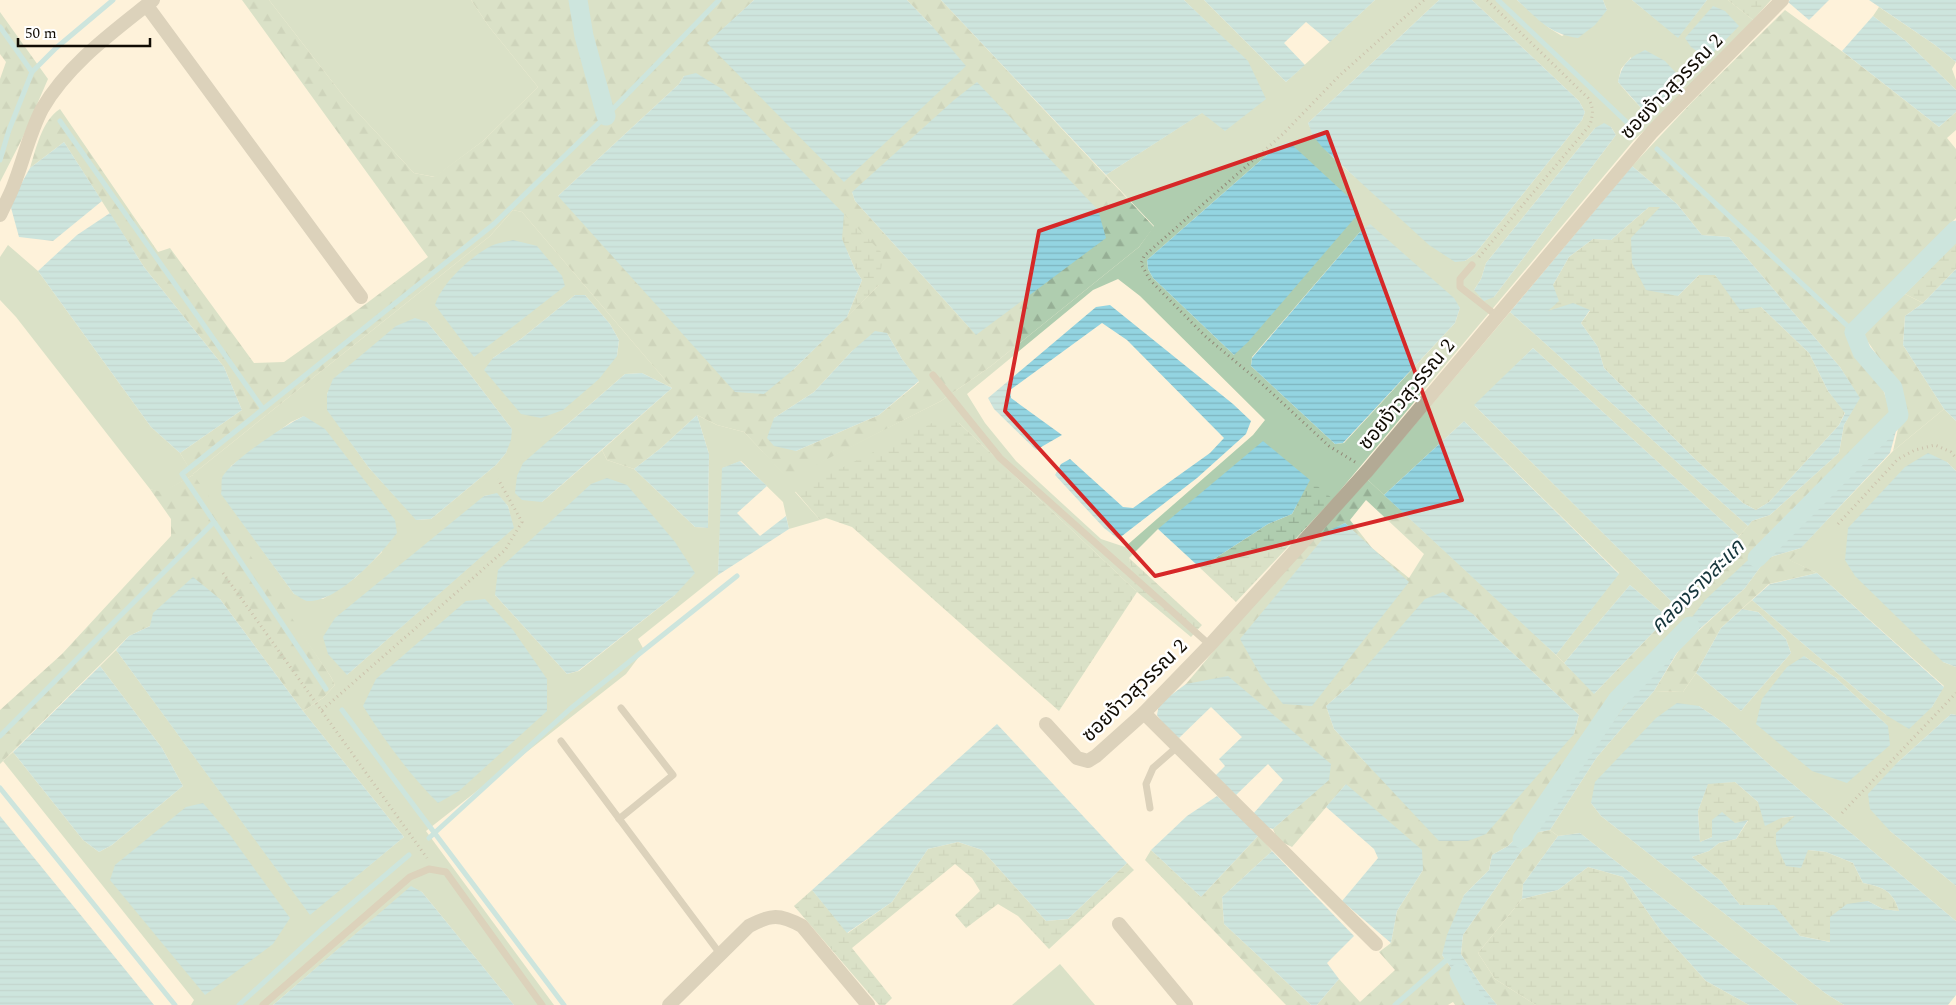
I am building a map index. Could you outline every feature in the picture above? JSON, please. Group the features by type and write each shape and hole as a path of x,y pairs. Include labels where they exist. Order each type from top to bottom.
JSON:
{"street":[{"name":"ซอยง้าวสุวรรณ 2","path":"1046,724 1077,758 1088,761 1096,756 1144,712 1210,644 1368,470 1652,132 1782,0"},
{"path":"0,215 13,188 32,131 42,109 56,89 90,53 150,3 361,297"},
{"path":"1144,712 1376,944"},
{"path":"669,1005 749,926 763,919 777,916 790,919 802,926 868,1005"},
{"path":"1119,924 1186,1005"}],"lane":[{"path":"1472,265 1460,279 1460,286 1497,316"},
{"path":"933,375 1000,458 1210,644"},
{"path":"619,819 673,775 621,708"},
{"path":"561,741 721,955"},
{"path":"1150,808 1146,784 1153,768 1177,747"},
{"path":"263,1005 410,877 429,869 446,872 542,1005"}],"path":[{"path":"1368,470 1329,446 1261,383 1205,336 1150,280 1141,264 1144,256 1283,134 1338,76 1424,0"},
{"path":"1472,265 1590,125 1593,115 1593,107 1588,98 1487,0"},
{"path":"1838,524 1898,459 1915,450 1935,445 1951,452 1956,458"},
{"path":"322,710 505,550 522,522 498,479"},
{"path":"223,574 436,871"},
{"path":"1842,813 1956,693"}],"highlighted area":[{"path":"1327,132 1462,500 1155,576 1005,411 1039,231"}],"green space":[{"path":"242,0 269,0 348,102 414,173 434,177 483,141 538,87 490,28 471,0 754,0 708,43 932,26 907,0 941,0 1154,227 1139,247 991,366 941,401 788,479 744,432 717,425 697,415 661,448 634,469 607,460 602,450 672,388 522,212 513,210 490,236 193,474 246,549 331,677 335,685 323,698 303,711 220,599 129,636 0,764 0,710 62,654 171,536 171,519 150,489 162,492 193,475 180,453 242,410 224,367 144,267 64,142 30,168 44,127 54,114 60,109 158,252 170,248 254,363 284,362 428,257","holes":["684,76 879,285 794,369 558,196 679,84","852,192 976,335 855,201","887,333 902,359 919,382 879,415 796,451 774,418 814,392 852,351"]},
{"path":"269,0 471,0 490,28 538,87 483,141 435,177 414,173 348,102"},
{"path":"1184,0 1204,0 1286,82 1375,0 1439,0 1308,123 1314,135 1343,167 1465,261 1475,254 1582,120 1585,112 1579,101 1472,0 1517,0 1549,28 1562,36 1607,10 1603,0 1632,0 1678,37 1707,0 1728,0 1753,20 1698,81 1634,140 1333,499 1158,529 1129,558 1137,592 959,423 795,492 820,520 789,529 783,502 741,461 723,468 718,575 638,639 644,650 626,674 426,831 554,1005 514,1005 422,892 411,887 273,1005 191,1005 194,1000 3,761 13,752 83,840 99,852 112,845 183,786 162,748 100,666 116,650 310,914 404,837 303,711 323,698 335,685 193,475 162,493 150,489 16,317 0,300 0,257 8,245 38,271 151,427 180,453 193,474 490,236 513,210 522,212 672,388 642,373 625,374 556,434 542,502 602,450 607,460 634,469 695,527 708,528 709,454 697,415 717,425 744,432 788,478 941,401 991,366 1139,247 1154,226 1106,175 1203,112 1247,61","holes":["1631,57 1642,109 1618,82 1621,69","1611,127 1616,135 1494,297 1474,290 1481,279 1486,263 1595,128","1277,146 1234,355 1153,278 1148,269 1147,260","1370,225 1460,308 1455,323 1344,443 1335,444 1251,366 1252,357 1359,233","1118,279 1140,296 1265,420 1253,435 1125,547 1101,539 1016,461 985,423 967,394 1093,290","575,295 585,295 610,324 619,340 617,356 493,358 522,338","427,322 512,429 506,453 496,465 431,519 417,520 369,468 328,410 327,393","304,416 382,552 355,578 323,599 294,594 222,494 231,466 291,422","497,494 508,506 513,528 347,675 484,496","495,595 675,595 579,671 567,674"]},
{"path":"1728,0 1771,0 1753,20"},
{"path":"1879,7 1935,45 1956,62 1952,69 1956,80 1956,90 1906,41 1873,16"},
{"path":"1785,10 1847,55 1939,127 1956,112 1956,130 1947,138 1956,149 1956,218 1857,321 1851,348 1880,381 1893,418 1857,465 1803,523 1760,549 1648,677 1554,800 1508,846 1492,855 1489,870 1464,895 1442,955 1477,1005 1455,1005 1453,1002 1448,1005 1317,1005 1339,979 1360,1002 1395,970 1379,952 1391,943 1397,911 1423,870 1346,784 1292,847 1278,840 1273,829 1328,780 1186,684 1249,609 1368,480 1595,693 1691,593 1752,521 1770,515 1839,453 1844,425 1859,398 1840,367 1729,237 1702,235 1677,204 1632,166 1693,101","holes":["1366,500 1424,554 1409,578 1372,548 1350,520","1345,523 1357,535 1241,639 1330,531","1474,615 1579,715 1574,734 1365,762 1334,729 1326,706 1351,684"]},
{"path":"0,12 48,79 22,139 0,182 0,79 6,62 0,54"},
{"path":"1649,207 1661,207 1678,296 1699,275 1715,275 1727,289 1761,307 1809,353 1828,391 1845,412 1839,425 1769,502 1756,510 1743,503 1695,459 1604,368 1598,347 1581,323 1590,311 1547,311 1553,285 1569,257 1593,239 1611,240"},
{"path":"844,214 883,254 879,285 847,317 862,280 842,239"},
{"path":"1956,242 1956,269 1923,303 1905,294"},
{"path":"1905,294 1923,303 1905,316 1903,345 1944,409 1893,451 1904,402 1885,367 1864,336 1873,319"},
{"path":"1510,312 1748,526 1739,536 1533,348 1475,406 1677,607 1668,617 1630,585 1564,663 1556,655 1619,573 1464,421 1384,495 1368,480"},
{"path":"1944,409 1956,421 1956,471 1947,462 1943,662 1956,667 1956,715 1951,714 1898,762 1890,831 1956,886 1956,921 1771,766 1725,724 1699,706 1591,803 1601,816 1825,993 1844,1005 1798,1005 1580,833 1558,836 1550,830 1597,757 1654,691 1683,692 1696,673 1741,711 1791,653 1786,639 1758,612 1742,609 1752,600 1886,715 1932,707 1944,686 1817,573 1789,560 1893,451","holes":["1804,656 1836,678 1888,726"]},
{"path":"938,420 959,423 1136,591 1129,558 1202,625 1191,637 1137,592 1059,711 852,527 826,518 820,520 795,491"},
{"path":"1310,480 1333,499 1236,602 1197,565 1214,559 1268,524 1292,514"},
{"path":"1801,548 1790,560 1817,573 1769,584 1721,628 1683,692 1654,691 1681,647 1745,588 1767,558"},
{"path":"1735,782 1758,802 1781,818 1796,816 1808,850 1826,852 1853,863 1863,883 1882,888 1890,894 1897,904 1899,911 1883,909 1868,901 1831,942 1800,936 1774,906 1740,905 1721,881 1692,857 1709,851 1719,843 1736,839 1748,821 1735,823 1712,820 1712,837 1700,842 1698,811 1708,783"},
{"path":"1550,830 1558,836 1523,884 1522,899 1478,953 1495,979 1536,1005 1497,1005 1481,985 1461,954 1463,935 1534,833"},
{"path":"1259,835 1272,851 1222,897 1224,924 1311,1005 1286,1005 1145,860 1151,850 1201,897"},
{"path":"958,842 982,850 1046,921 1068,919 1127,863 1134,870 1049,949 1018,916 998,904 966,928 955,915 980,891 972,878 955,864 852,948 892,998 885,1005 879,1005 794,906 812,890 848,933 892,902 928,849"},
{"path":"1588,867 1623,877 1661,931 1706,981 1749,1005 1536,1005 1495,979 1478,953 1522,899 1558,890"},
{"path":"1060,964 1095,1005 1012,1005"}],"water":[{"path":"754,0 907,0 966,66 844,182 707,43"},
{"path":"941,0 1184,0 1248,61 1266,99 1225,131 1202,113 1106,175"},
{"path":"1204,0 1375,0 1330,42 1306,22 1284,43 1305,65 1286,82"},
{"path":"1439,0 1472,0 1579,101 1585,112 1582,120 1475,254 1465,261 1455,262 1429,245 1323,148 1313,136 1308,123"},
{"path":"1517,0 1603,0 1607,10 1595,25 1578,38 1551,29"},
{"path":"1632,0 1707,0 1678,38"},
{"path":"1790,0 1829,0 1809,20 1788,2"},
{"path":"1869,0 1956,0 1956,62 1935,45"},
{"path":"1713,6 1725,11 1739,26 1713,53 1704,56 1691,47 1685,38"},
{"path":"1873,16 1906,41 1956,90 1956,112 1939,127 1842,51"},
{"path":"1645,50 1665,61 1677,74 1661,101 1642,109 1618,82 1627,62"},
{"path":"696,73 722,89 844,214 842,239 862,280 847,317 794,369 764,394 735,392 558,196 679,84 684,76"},
{"path":"977,82 1098,210 1106,238 976,335 855,201 852,192 954,100"},
{"path":"1604,123 1611,127 1616,135 1494,297 1484,301 1474,290 1481,279 1486,263 1595,128"},
{"path":"64,142 102,201 53,241 19,237 10,204 30,168"},
{"path":"1289,142 1354,202 1359,213 1248,342 1234,355 1153,278 1148,269 1147,260 1277,146"},
{"path":"1632,166 1677,204 1702,235 1729,237 1840,367 1860,398 1844,425 1839,453 1770,515 1752,521 1748,526 1510,312","holes":["1649,207 1660,207 1631,238 1632,263 1646,290 1678,296 1699,275 1715,275 1740,310 1761,307 1809,353 1828,391 1845,413 1839,425 1769,502 1756,510 1743,503 1695,459 1604,368 1598,347 1581,323 1590,310 1573,303 1548,311 1559,301 1553,285 1569,257 1593,239 1611,240"]},
{"path":"110,213 144,267 224,367 242,410 180,453 151,427 38,271 77,235"},
{"path":"1370,224 1454,298 1460,308 1455,323 1343,443 1335,444 1251,366 1252,358 1359,233"},
{"path":"513,240 537,246 562,276 565,286 474,357 435,305 450,280 474,257 491,246"},
{"path":"1956,269 1956,421 1944,409 1903,345 1905,316 1923,303"},
{"path":"575,295 585,295 610,324 619,340 617,356 599,379 563,410 541,418 521,414 484,370 493,358 522,338"},
{"path":"1110,305 1233,404 1251,421 1246,434 1197,478 1118,539 1104,528 1055,475 1061,464 1070,459 1123,507 1133,508 1210,453 1224,438 1127,340 1102,323 1010,390 1011,398 1062,435 1036,450 994,409 988,398 1096,307"},
{"path":"415,318 427,322 512,429 511,440 506,453 496,465 431,519 416,520 369,468 327,410 327,394 333,379 396,326"},
{"path":"875,331 887,333 902,359 919,381 879,415 796,451 774,446 767,438 774,418 814,392 852,351"},
{"path":"1533,348 1739,536 1677,607 1474,405"},
{"path":"642,373 672,388 542,502 522,500 515,493 517,476 523,463 625,374"},
{"path":"1904,402 1890,453 1801,548 1767,558 1745,588 1681,646 1654,691 1597,757 1550,830 1534,833 1463,935 1461,954 1481,985 1497,1005 1477,1005 1442,955 1447,935 1464,895 1489,870 1492,855 1508,846 1554,800 1705,600 1760,549 1803,523 1857,465"},
{"path":"697,415 709,454 708,528 695,527 634,469 661,448"},
{"path":"304,416 325,429 395,520 397,533 369,565 345,586 319,600 307,601 294,594 221,494 222,478 235,463 273,435"},
{"path":"1464,421 1619,574 1556,655 1384,495"},
{"path":"1263,441 1310,480 1292,514 1268,524 1214,559 1197,565 1158,529"},
{"path":"1928,453 1947,462 1956,471 1956,667 1943,662 1855,576 1845,560 1848,528 1905,467"},
{"path":"740,461 767,486 737,513 760,536 786,516 789,529 718,575 722,468"},
{"path":"607,478 627,485 675,542 695,573 675,595 578,671 567,674 495,595 498,570 591,484"},
{"path":"497,493 508,506 514,528 347,675 328,654 323,637 335,618 484,496"},
{"path":"1345,523 1409,582 1312,706 1283,704 1262,678 1240,639 1330,530"},
{"path":"1817,573 1944,687 1932,707 1909,729 1886,715 1752,600 1770,584"},
{"path":"193,577 220,599 303,711 404,837 310,915 116,650 129,636 150,626 153,613"},
{"path":"1630,585 1668,617 1594,694 1564,663"},
{"path":"1443,592 1474,615 1579,715 1574,734 1486,834 1468,841 1439,841 1334,729 1326,706 1351,684 1425,599"},
{"path":"485,599 513,630 547,679 547,711 459,791 438,803 398,757 363,706 376,679 466,601"},
{"path":"1742,609 1758,612 1786,639 1791,653 1741,711 1696,673 1721,628"},
{"path":"1804,656 1836,678 1888,726 1890,745 1847,783 1812,771 1756,724 1762,699 1787,667"},
{"path":"100,666 162,748 183,786 112,845 99,852 83,840 13,752"},
{"path":"1228,676 1331,764 1329,780 1273,829 1264,826 1253,814 1283,780 1268,764 1236,795 1215,776 1225,766 1219,759 1242,737 1211,707 1179,738 1166,728 1157,715 1159,704 1186,684"},
{"path":"1677,703 1699,706 1725,724 1771,766 1956,921 1956,995 1948,1005 1844,1005 1825,993 1601,816 1591,803 1595,782 1656,718","holes":["1735,782 1758,802 1765,826 1781,818 1795,816 1776,833 1776,844 1786,866 1801,868 1808,850 1826,852 1853,863 1863,883 1882,888 1890,894 1897,904 1899,911 1883,909 1868,901 1847,904 1830,917 1830,942 1800,936 1774,905 1740,905 1721,881 1692,857 1709,851 1719,843 1736,839 1748,820 1735,823 1722,812 1712,820 1712,837 1700,842 1698,811 1708,784"]},
{"path":"1951,714 1956,715 1956,886 1890,831 1870,809 1868,794 1898,762"},
{"path":"997,724 1127,863 1068,919 1046,921 982,850 958,842 928,849 892,902 847,933 812,890"},
{"path":"1346,784 1422,850 1423,870 1397,911 1391,943 1342,901 1378,858 1374,849 1326,807"},
{"path":"1217,796 1259,835 1201,897 1151,850 1187,816"},
{"path":"203,803 230,835 290,918 273,944 205,995 110,880 115,865 186,807"},
{"path":"0,816 154,1005 0,1005"},
{"path":"1580,833 1798,1005 1749,1005 1706,981 1661,931 1623,877 1588,867 1558,890 1522,899 1523,884 1558,836"},
{"path":"1272,851 1354,936 1327,963 1339,979 1317,1005 1311,1005 1224,924 1222,897"},
{"path":"411,886 422,892 514,1005 273,1005"}],"waterway":[{"path":"0,160 9,130 32,72 56,48 113,0"},
{"path":"578,0 584,36 606,116"},
{"path":"326,689 182,474 494,224 606,116 719,0"},
{"path":"1498,0 1635,130"},
{"path":"0,27 32,72"},
{"path":"60,121 263,409"},
{"path":"1657,149 1854,332"},
{"name":"คลองรางสะแก","path":"1757,558 1899,415 1893,388 1862,352 1854,332 1956,230"},
{"path":"0,736 214,522"},
{"path":"429,838 570,709 737,576"},
{"name":"คลองรางสะแก","path":"1522,839 1617,700 1690,626"},
{"path":"342,710 564,1005"},
{"path":"0,788 175,1005"},
{"path":"239,1005 321,930 409,855"},
{"path":"1395,1005 1450,957"},
{"name":"คลองรางสะแก","path":"1459,973 1472,998 1479,1005"}]}
